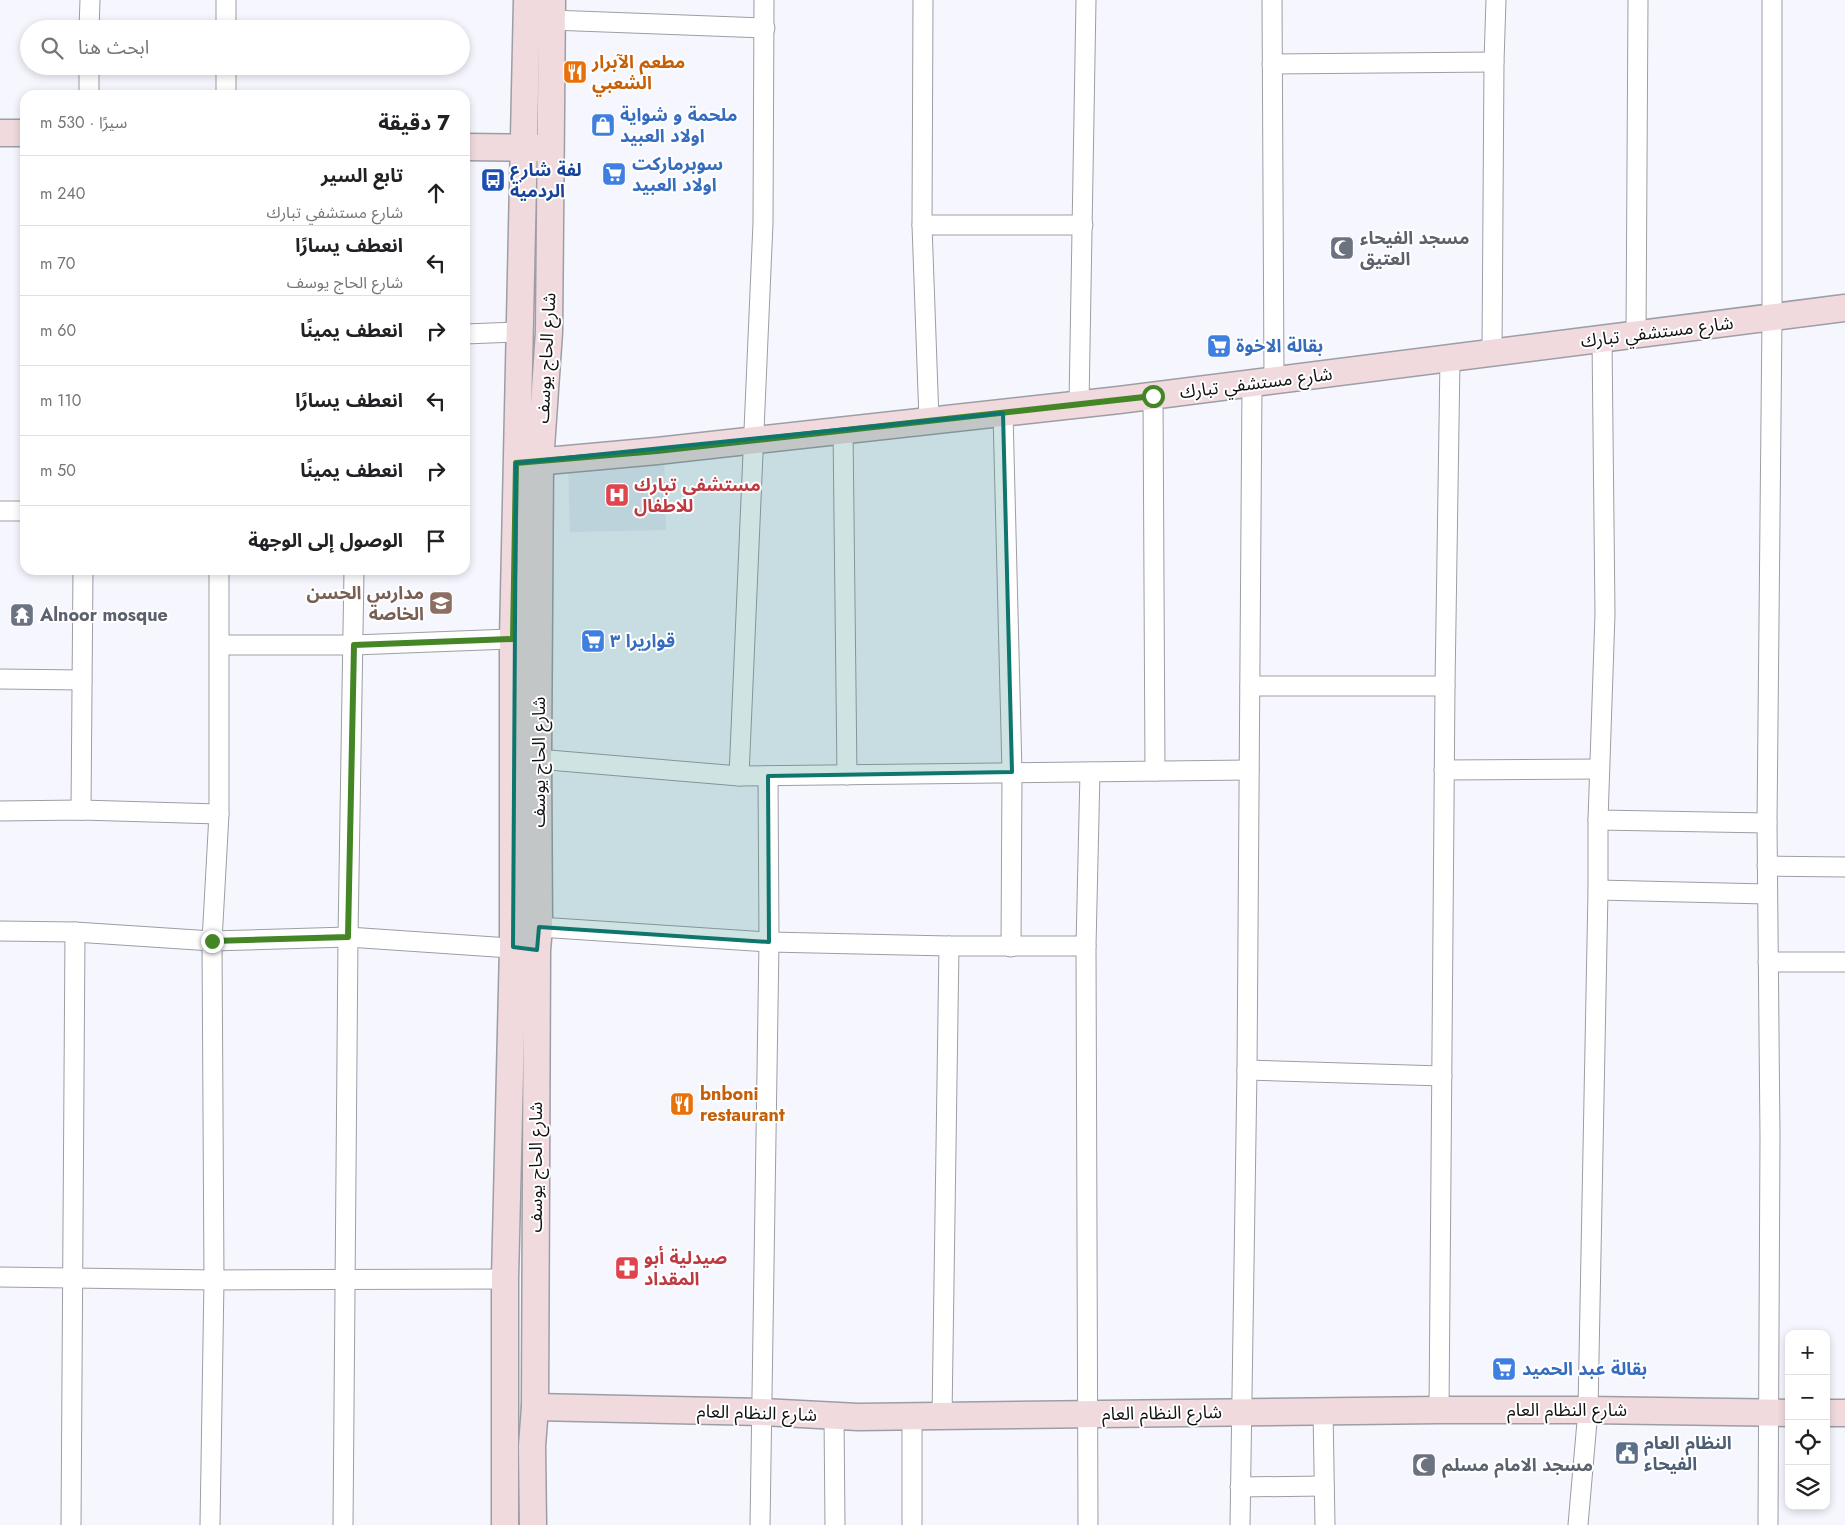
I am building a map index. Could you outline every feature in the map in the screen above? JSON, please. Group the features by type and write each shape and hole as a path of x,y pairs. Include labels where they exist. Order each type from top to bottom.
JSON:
{"main road":[{"name":"شارع الحاج يوسف","path":"527,0 549,332 528,462 513,639 512,758 530,941 535,1407 532,1446 533,1525"},
{"name":"شارع الحاج يوسف","path":"505,1525 505,1279 530,941 538,758 528,462 520,332 552,10"},
{"path":"0,132 20,133"},
{"path":"470,147 537,148"},
{"name":"شارع مستشفي تبارك","path":"528,462 754,440 1153,396 1845,308"},
{"name":"شارع النظام العام","path":"535,1407 912,1417 1439,1410 1779,1413"},
{"path":"1830,1413 1845,1413"}],"street":[{"path":"89,20 90,0"},
{"path":"226,0 226,20"},
{"path":"740,776 763,223 764,0"},
{"path":"923,0 922,225 929,420"},
{"path":"1079,404 1086,0"},
{"path":"1240,1525 1247,1070 1250,686 1263,382 1272,64 1272,0"},
{"path":"1492,352 1496,0"},
{"path":"1636,335 1638,0"},
{"path":"1768,1525 1779,1413 1770,1127 1767,866 1772,317 1772,0"},
{"path":"552,10 765,28"},
{"path":"1272,64 1494,62"},
{"path":"89,75 89,90"},
{"path":"226,75 226,90"},
{"path":"922,225 1083,225"},
{"path":"470,334 520,332"},
{"path":"1578,1525 1588,1410 1599,769 1605,614 1602,339"},
{"path":"1439,1410 1444,770 1450,359"},
{"path":"1153,396 1155,771"},
{"path":"1003,413 1012,772 1011,947"},
{"path":"843,430 847,775"},
{"path":"0,511 20,511"},
{"path":"81,810 84,575"},
{"path":"210,1525 214,1280 212,941 219,814 219,575"},
{"path":"343,1525 344,1280 354,575"},
{"path":"220,645 354,645 513,639"},
{"path":"0,679 82,680"},
{"path":"1250,686 1445,686"},
{"path":"512,758 538,758 740,776 1249,770"},
{"path":"1444,770 1599,769"},
{"path":"1088,1525 1086,946 1090,772"},
{"path":"760,1525 769,942 768,776"},
{"path":"0,811 81,810 219,814"},
{"path":"1598,820 1767,823"},
{"path":"1767,866 1845,867"},
{"path":"1598,890 1768,894"},
{"path":"0,931 75,932 212,941 348,937 1011,947 1086,946"},
{"path":"71,1525 75,932"},
{"path":"942,1417 949,946"},
{"path":"1768,962 1845,962"},
{"path":"1247,1070 1442,1076"},
{"path":"0,1277 214,1280 505,1279"},
{"path":"1323,1411 1325,1525"},
{"path":"834,1416 835,1525"},
{"path":"912,1417 912,1525"},
{"path":"1240,1487 1324,1486"}],"highlighted area":[{"path":"1003,413 1012,772 768,776 769,942 539,927 537,950 513,947 516,463"}],"shaded area":[{"name":"مستشفى تبارك للاطفال","path":"664,458 666,530 570,532 568,460"}],"place":[{"name":"مطعم الآبرار الشعبي","path":"575,72"},
{"name":"ملحمة و شواية اولاد العبيد","path":"603,125"},
{"name":"سوبرماركت اولاد العبيد","path":"614,174"},
{"name":"لفة شارع الردمية","path":"493,180"},
{"name":"مسجد الفيحاء العتيق","path":"1342,248"},
{"name":"بقالة الاخوة","path":"1219,346"},
{"name":"مستشفى تبارك للاطفال","path":"617,495"},
{"name":"مدارس الحسن الخاصة","path":"441,603"},
{"name":"Alnoor mosque","path":"22,615"},
{"name":"قواريرا ٣","path":"593,641"},
{"name":"bnboni restaurant","path":"682,1104"},
{"name":"صيدلية أبو المقداد","path":"627,1268"},
{"name":"بقالة عبد الحميد","path":"1504,1369"},
{"name":"النظام العام الفيحاء","path":"1627,1453"},
{"name":"مسجد الامام مسلم","path":"1424,1465"}],"route":[{"path":"212,941 348,937 354,645 513,639 516,463 657,451 1153,396"}]}
